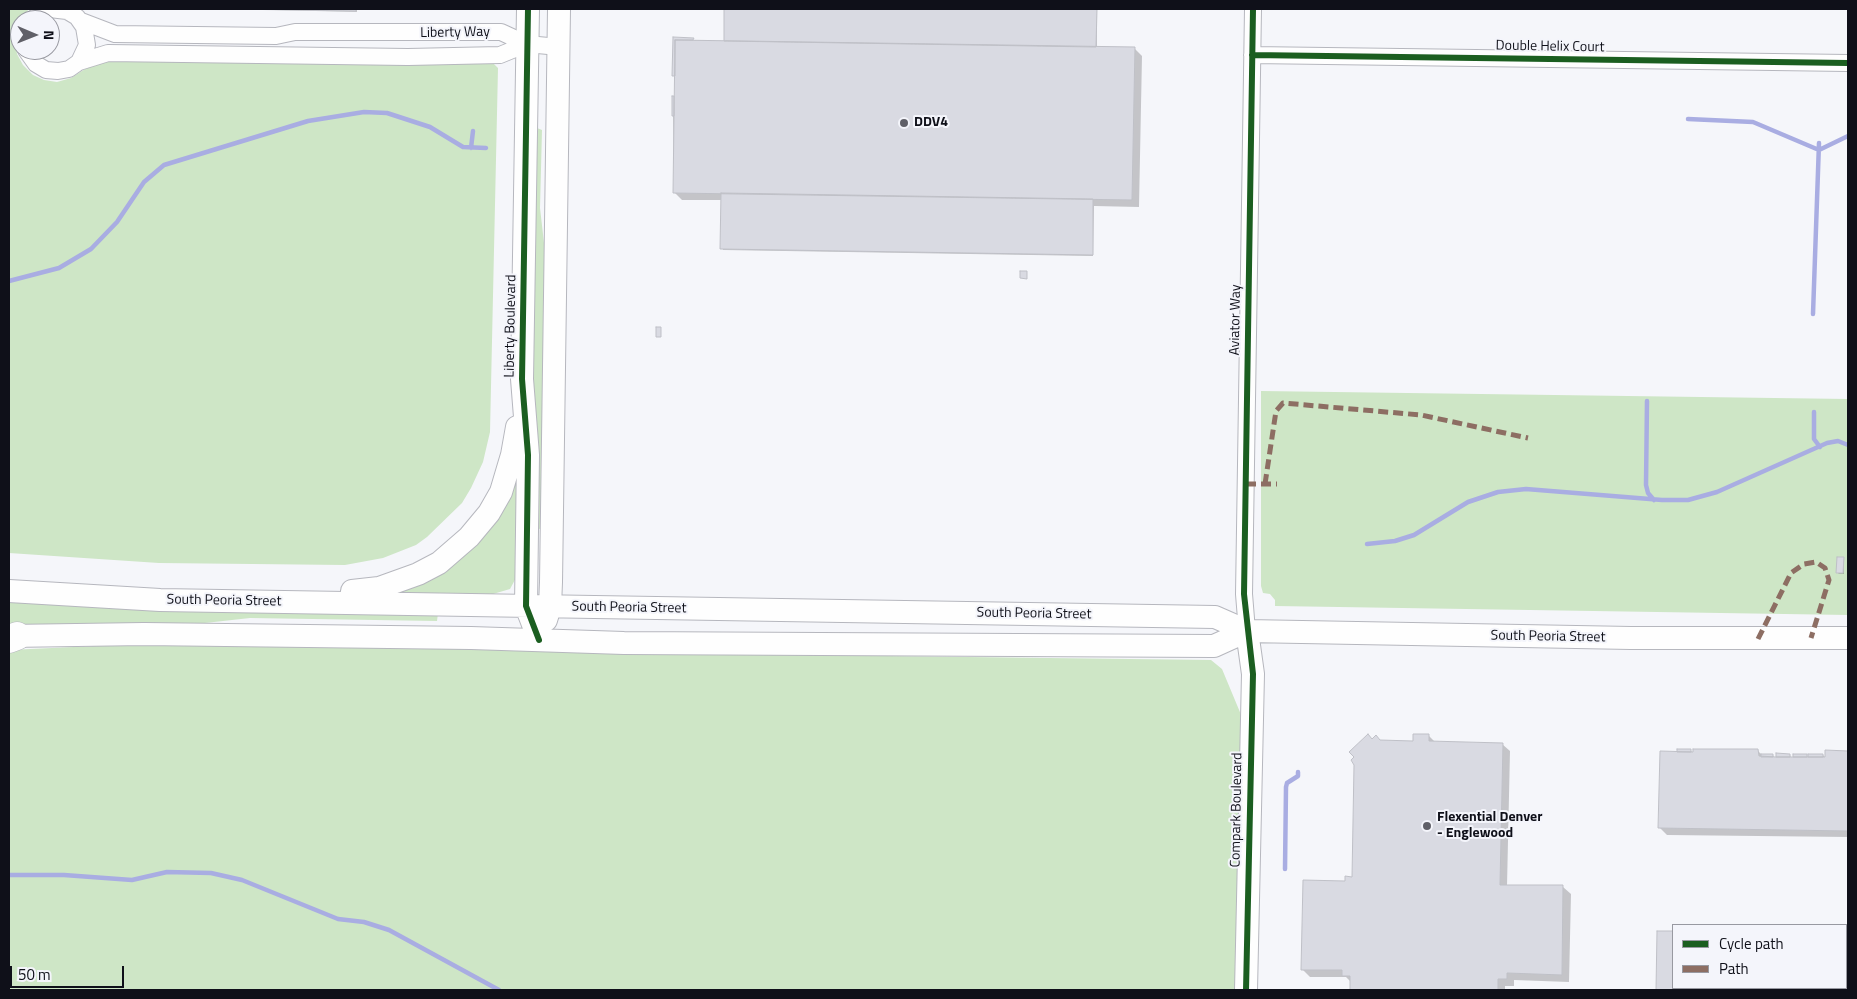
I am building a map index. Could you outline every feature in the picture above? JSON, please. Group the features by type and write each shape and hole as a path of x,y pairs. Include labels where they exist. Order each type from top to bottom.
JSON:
{"main road":[{"name":"Liberty Boulevard","path":"528,9 522,379 528,455 526,606 539,640"},
{"path":"539,640 550,607 559,9"},
{"path":"291,602 320,590 365,590 402,581 439,563 469,537 489,513 504,484 515,444 517,394 522,379"},
{"name":"South Peoria Street","path":"9,591 160,600 1215,617 1247,631 1631,638 1848,638"},
{"name":"South Peoria Street","path":"11,637 134,634 693,644 1214,646 1247,631"},
{"name":"Compark Boulevard","path":"1246,990 1253,674 1247,631"}],"street":[{"name":"Aviator Way","path":"1247,631 1244,594 1253,9"},
{"name":"Liberty Way","path":"60,10 74,14 115,34 276,36 295,32 500,32 527,44"},
{"path":"74,14 86,33 87,45 79,62"},
{"name":"Liberty Way","path":"33,60 46,70 64,71 79,62 99,54 114,53 408,57 500,55 527,44"},
{"path":"527,44 559,46"},
{"name":"Double Helix Court","path":"1252,55 1848,64"}],"green space":[{"path":"9,9 29,9 10,10 10,60 20,60 33,75 44,80 57,82 71,78 96,62 105,60 423,65 493,63 498,68 490,432 483,462 462,503 427,537 416,545 383,558 345,565 159,563 9,553"},
{"path":"537,128 542,130 540,208 547,269 542,528 539,529 536,527 531,381"},
{"path":"1261,391 1848,399 1848,615 1275,606 1275,600 1270,594 1263,593 1261,586"},
{"path":"517,475 517,576 510,589 493,594 400,593 397,591"},
{"path":"9,600 438,613 437,621 250,618 187,625 9,626"},
{"path":"116,645 393,646 724,654 1211,660 1222,669 1242,717 1236,990 9,990 9,650"}],"building":[{"path":"230,9 356,9 356,11"},
{"path":"724,9 1097,9 1096,47 724,41"},
{"path":"673,37 694,38 693,40 675,40 675,76 672,76"},
{"name":"DDV4","path":"675,40 1135,47 1132,200 673,193"},
{"path":"672,96 674,96 674,116 672,116"},
{"path":"721,193 1093,199 1093,255 720,249"},
{"path":"1020,271 1027,271 1027,279 1020,278"},
{"path":"656,327 661,327 661,337 656,337"},
{"path":"1837,557 1844,557 1843,573 1836,573"},
{"name":"Flexential Denver - Englewood","path":"1368,734 1372,739 1376,735 1380,740 1413,741 1413,734 1429,734 1429,741 1503,743 1500,885 1563,885 1562,975 1507,973 1507,979 1498,979 1498,990 1350,990 1350,976 1342,976 1342,970 1301,970 1303,880 1345,881 1345,876 1352,877 1354,765 1351,760 1354,757 1349,752"},
{"path":"1677,749 1691,749 1691,752 1677,752"},
{"path":"1693,749 1758,749 1759,756 1776,757 1825,757 1825,750 1848,751 1848,831 1658,828 1660,751 1693,752"},
{"path":"1776,753 1790,754 1790,757 1776,757"},
{"path":"1761,754 1773,754 1773,757 1761,757"},
{"path":"1793,754 1807,754 1807,757 1793,757"},
{"path":"1808,754 1823,754 1823,757 1808,757"},
{"path":"1657,931 1672,931 1672,989 1847,989 1848,934 1848,990 1656,990"}],"waterway":[{"path":"9,281 59,268 91,249 117,222 144,182 164,165 308,121 364,112 387,113 430,127 463,147 486,148"},
{"path":"1688,119 1753,122 1819,150 1848,136"},
{"path":"471,148 473,131"},
{"path":"1813,314 1819,143"},
{"path":"1647,401 1646,485 1648,493 1654,500"},
{"path":"1814,412 1814,439 1820,447"},
{"path":"1367,544 1395,541 1414,535 1468,502 1498,492 1526,489 1662,500 1688,500 1717,492 1827,443 1838,441 1848,445"},
{"path":"1285,869 1286,787 1287,783 1298,776 1298,772"},
{"path":"9,875 64,875 132,880 167,872 211,873 242,880 338,919 364,922 389,930 499,990"}],"marked path":[{"path":"1265,484 1276,411 1283,403 1421,415 1528,438"},
{"path":"1246,484 1277,484"},
{"path":"1758,639 1791,573 1804,564 1816,562 1825,568 1829,580 1811,638"}],"cycle path":[{"path":"528,9 522,379 528,455 526,606 539,640"},
{"path":"1246,990 1253,674 1244,594 1253,9"},
{"path":"1252,55 1848,63"}],"place":[{"name":"DDV4","path":"904,123"},
{"name":"Flexential Denver - Englewood","path":"1427,826"}]}
